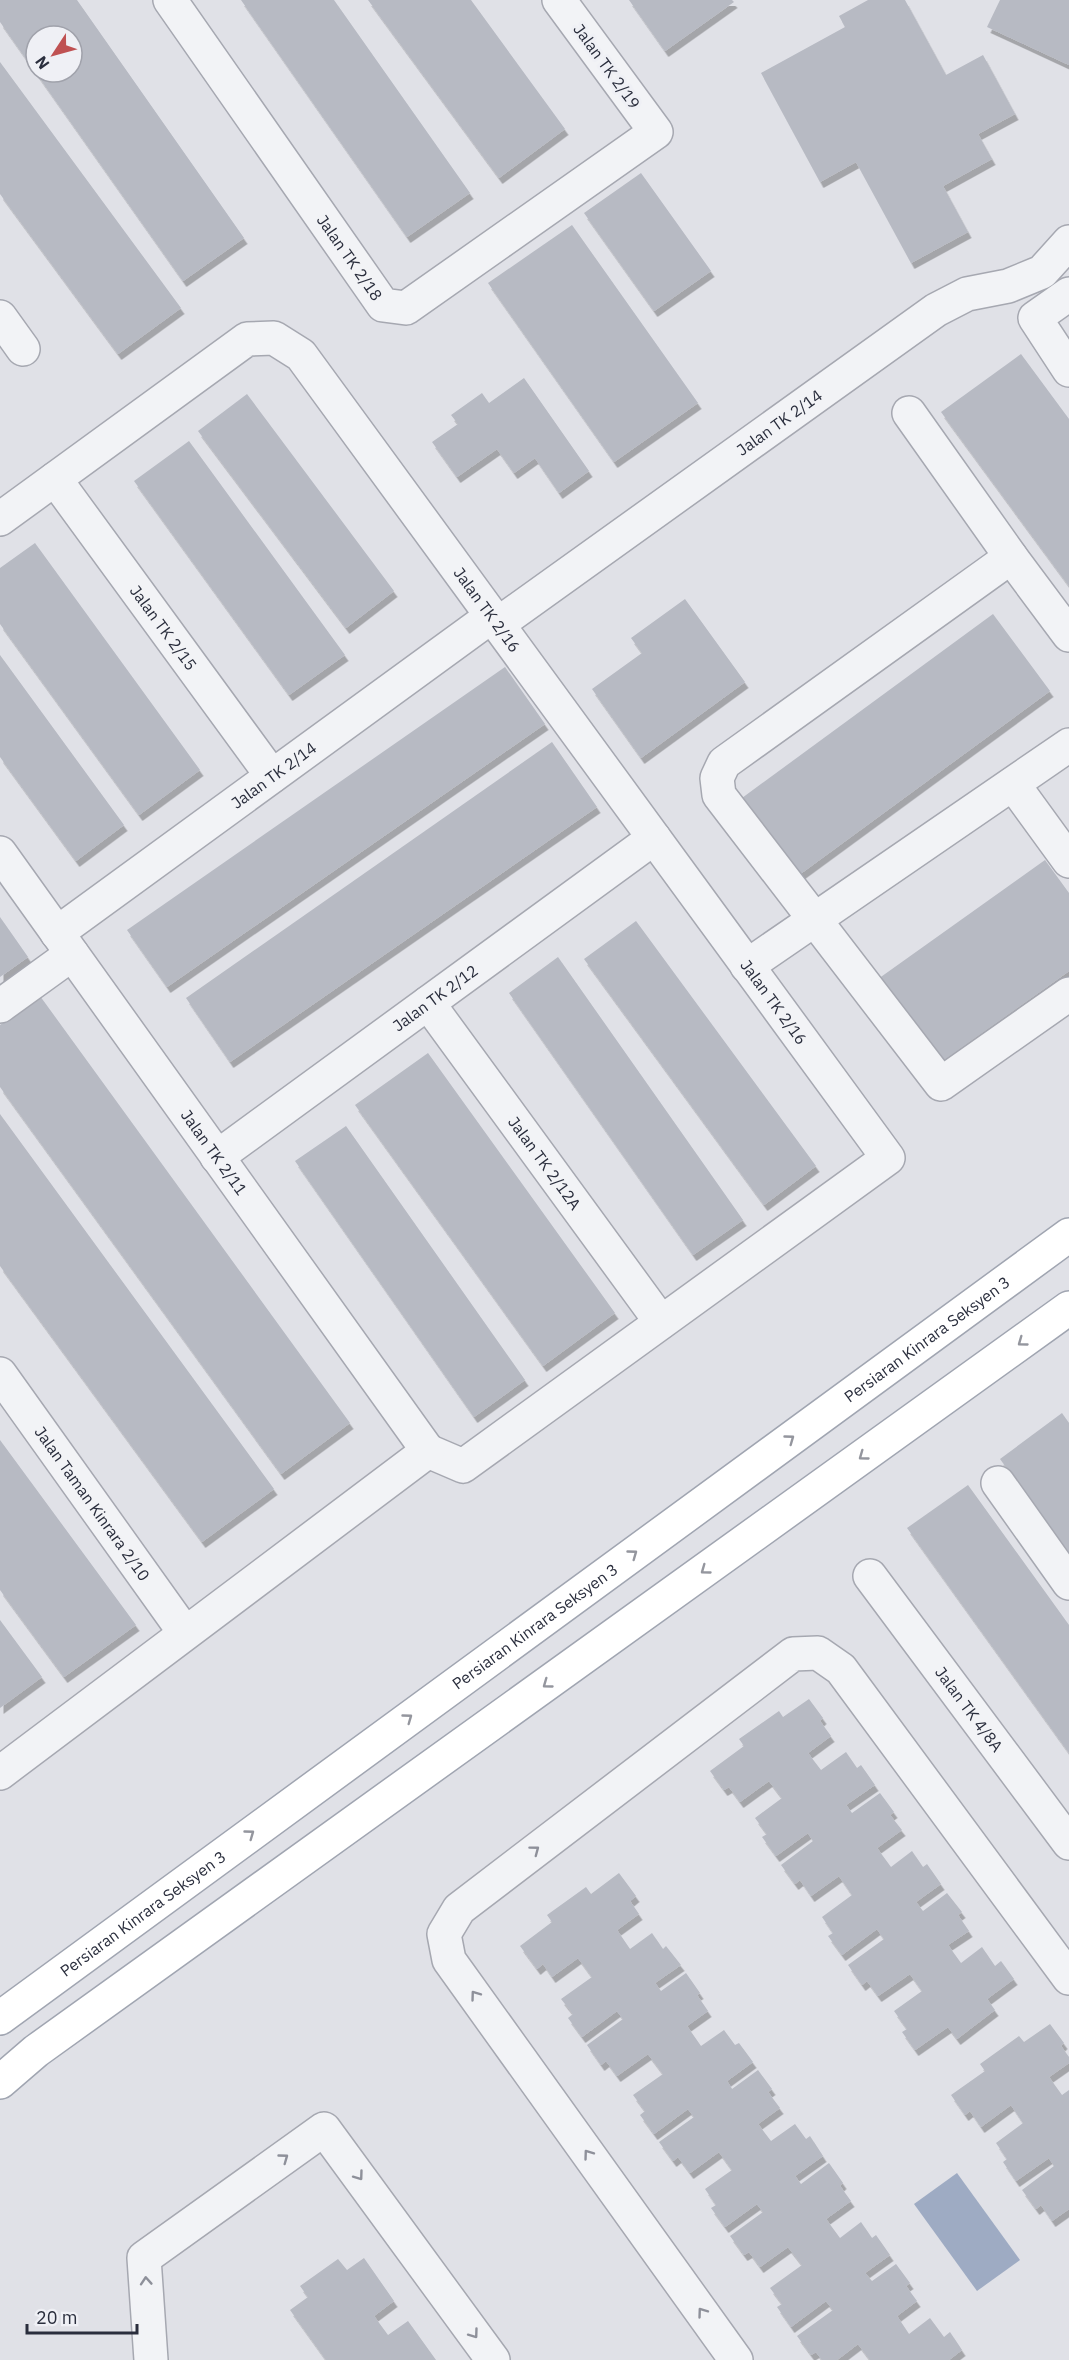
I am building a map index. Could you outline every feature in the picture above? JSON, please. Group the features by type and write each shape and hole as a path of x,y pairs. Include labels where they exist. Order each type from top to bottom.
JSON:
{"main road":[{"name":"Persiaran Kinrara Seksyen 3","path":"0,2018 1069,1235"},
{"path":"0,2082 36,2051 1069,1308"}],"street":[{"name":"Jalan TK 2/18","path":"170,0 383,305 406,308 656,132"},
{"name":"Jalan TK 2/19","path":"559,0 656,132"},
{"name":"Jalan TK 2/14","path":"0,1006 65,944 272,776 936,309 967,294 1008,286 1042,272 1069,242"},
{"path":"1069,294 1035,318 1069,370"},
{"path":"0,317 23,349"},
{"name":"Jalan TK 2/16","path":"0,519 248,339 274,338 302,355 888,1158 661,1322"},
{"path":"909,413 1069,635"},
{"name":"Jalan TK 2/15","path":"55,479 272,776"},
{"path":"1011,557 724,763 717,778 719,795 941,1084 1069,994"},
{"path":"747,966 1069,745"},
{"path":"1013,784 1069,861"},
{"name":"Jalan TK 2/12","path":"217,1157 654,838"},
{"name":"Jalan TK 2/11","path":"0,853 428,1451"},
{"name":"Jalan TK 2/12A","path":"428,1003 661,1322"},
{"path":"0,1773 428,1451 463,1466 661,1322"},
{"name":"Jalan Taman Kinrara 2/10","path":"0,1374 185,1633"},
{"path":"998,1484 1069,1583"},
{"name":"Jalan TK 4/8A","path":"870,1576 1069,1844"},
{"path":"736,2360 450,1960 444,1934 459,1909 793,1654 818,1653 841,1669 1069,1978"},
{"path":"151,2360 144,2258 324,2129 493,2360"}],"water":[{"path":"957,2173 1020,2260 977,2291 914,2204"}],"building":[{"path":"0,0 77,0 244,238 183,281 44,84 84,84 84,24 24,24 24,56 0,22"},
{"path":"241,0 334,0 470,193 407,237"},
{"path":"368,0 471,0 565,129 499,178"},
{"path":"629,0 732,0 734,2 665,51"},
{"path":"868,0 905,0 946,75 983,55 1015,114 978,134 992,159 943,186 968,232 911,263 856,162 820,182 761,73 845,27 839,16"},
{"path":"1000,0 1069,0 1069,65 987,27"},
{"path":"0,62 181,308 118,354 0,194"},
{"path":"641,173 711,271 654,311 584,213"},
{"path":"572,225 698,403 614,462 488,283"},
{"path":"1021,354 1069,419 1069,586 941,412"},
{"path":"524,378 589,471 559,493 535,458 514,473 497,449 457,477 432,442 458,424 451,415 482,393 489,403"},
{"path":"247,394 394,591 346,628 198,431"},
{"path":"189,441 345,655 289,695 134,481"},
{"path":"35,543 200,770 139,815 0,624 0,568"},
{"path":"685,599 745,682 641,758 592,689 642,653 631,638"},
{"path":"993,614 1050,691 799,875 742,798"},
{"path":"0,655 124,825 76,861 0,757"},
{"path":"505,667 545,724 167,987 127,930"},
{"path":"552,742 597,807 230,1062 186,998"},
{"path":"1045,860 1069,893 1069,971 938,1064 878,979"},
{"path":"0,917 28,957 0,977"},
{"path":"636,921 816,1166 764,1205 584,959"},
{"path":"558,957 743,1220 693,1255 509,993"},
{"path":"40,996 350,1423 281,1474 0,1087 0,1025"},
{"path":"428,1053 615,1313 543,1366 355,1105"},
{"path":"0,1114 274,1489 202,1542 0,1266"},
{"path":"346,1126 525,1380 474,1417 295,1161"},
{"path":"1062,1413 1069,1423 1069,1555 1000,1459"},
{"path":"0,1440 136,1625 64,1677 0,1590"},
{"path":"968,1485 1069,1625 1069,1753 907,1528"},
{"path":"0,1620 42,1677 0,1708"},
{"path":"809,1699 823,1718 820,1721 831,1736 808,1753 821,1770 846,1752 857,1768 861,1765 875,1785 846,1805 852,1813 880,1793 894,1812 890,1815 902,1830 877,1848 891,1867 912,1851 923,1867 927,1864 941,1884 916,1902 923,1911 947,1893 962,1912 958,1915 969,1931 948,1945 961,1963 982,1947 995,1966 1001,1961 1014,1979 987,1999 995,2010 957,2039 948,2027 915,2050 902,2032 907,2029 894,2011 922,1991 910,1974 878,1996 867,1981 862,1985 848,1965 884,1939 877,1929 842,1955 828,1936 833,1933 822,1917 852,1895 839,1876 811,1896 800,1880 795,1884 781,1865 813,1841 808,1833 776,1856 762,1837 767,1834 755,1818 782,1798 769,1781 740,1802 729,1787 724,1790 710,1771 744,1746 739,1739 779,1711 783,1717"},
{"path":"619,1873 636,1896 630,1901 639,1914 617,1930 630,1949 652,1933 663,1949 666,1946 681,1965 655,1983 661,1991 686,1973 700,1993 697,1995 708,2011 687,2026 701,2046 724,2030 735,2045 739,2043 753,2062 727,2081 732,2089 758,2070 772,2089 768,2092 780,2108 758,2124 771,2141 795,2124 806,2139 810,2136 823,2156 795,2176 801,2184 829,2163 843,2183 840,2186 851,2201 826,2219 840,2238 861,2222 872,2238 876,2235 890,2255 865,2273 872,2281 896,2264 910,2283 906,2286 917,2301 897,2316 909,2334 930,2318 944,2337 950,2332 962,2350 949,2360 870,2360 858,2344 837,2360 822,2360 816,2352 811,2355 797,2336 833,2310 826,2301 791,2327 777,2307 782,2304 770,2288 802,2265 788,2247 760,2267 749,2252 744,2255 730,2236 763,2212 757,2204 725,2227 711,2208 716,2205 705,2189 732,2170 719,2152 690,2173 678,2157 673,2161 659,2142 694,2117 688,2109 654,2134 640,2115 645,2111 633,2095 663,2074 648,2054 617,2076 606,2061 601,2065 587,2045 623,2019 617,2011 582,2037 568,2018 573,2014 561,1999 592,1977 578,1958 552,1977 543,1964 537,1969 520,1946 552,1922 547,1915 586,1887 591,1894"},
{"path":"1050,2024 1064,2043 1061,2046 1069,2057 1069,2063 1049,2077 1062,2095 1069,2090 1069,2209 1052,2221 1041,2205 1036,2209 1022,2190 1054,2166 1049,2158 1016,2181 1003,2162 1007,2159 996,2143 1023,2123 1011,2105 981,2127 970,2111 965,2115 951,2095 985,2071 980,2064 1019,2036 1024,2042"},
{"path":"364,2258 394,2301 374,2316 388,2335 408,2321 436,2360 326,2360 290,2310 308,2297 300,2286 338,2259 347,2270"}]}
